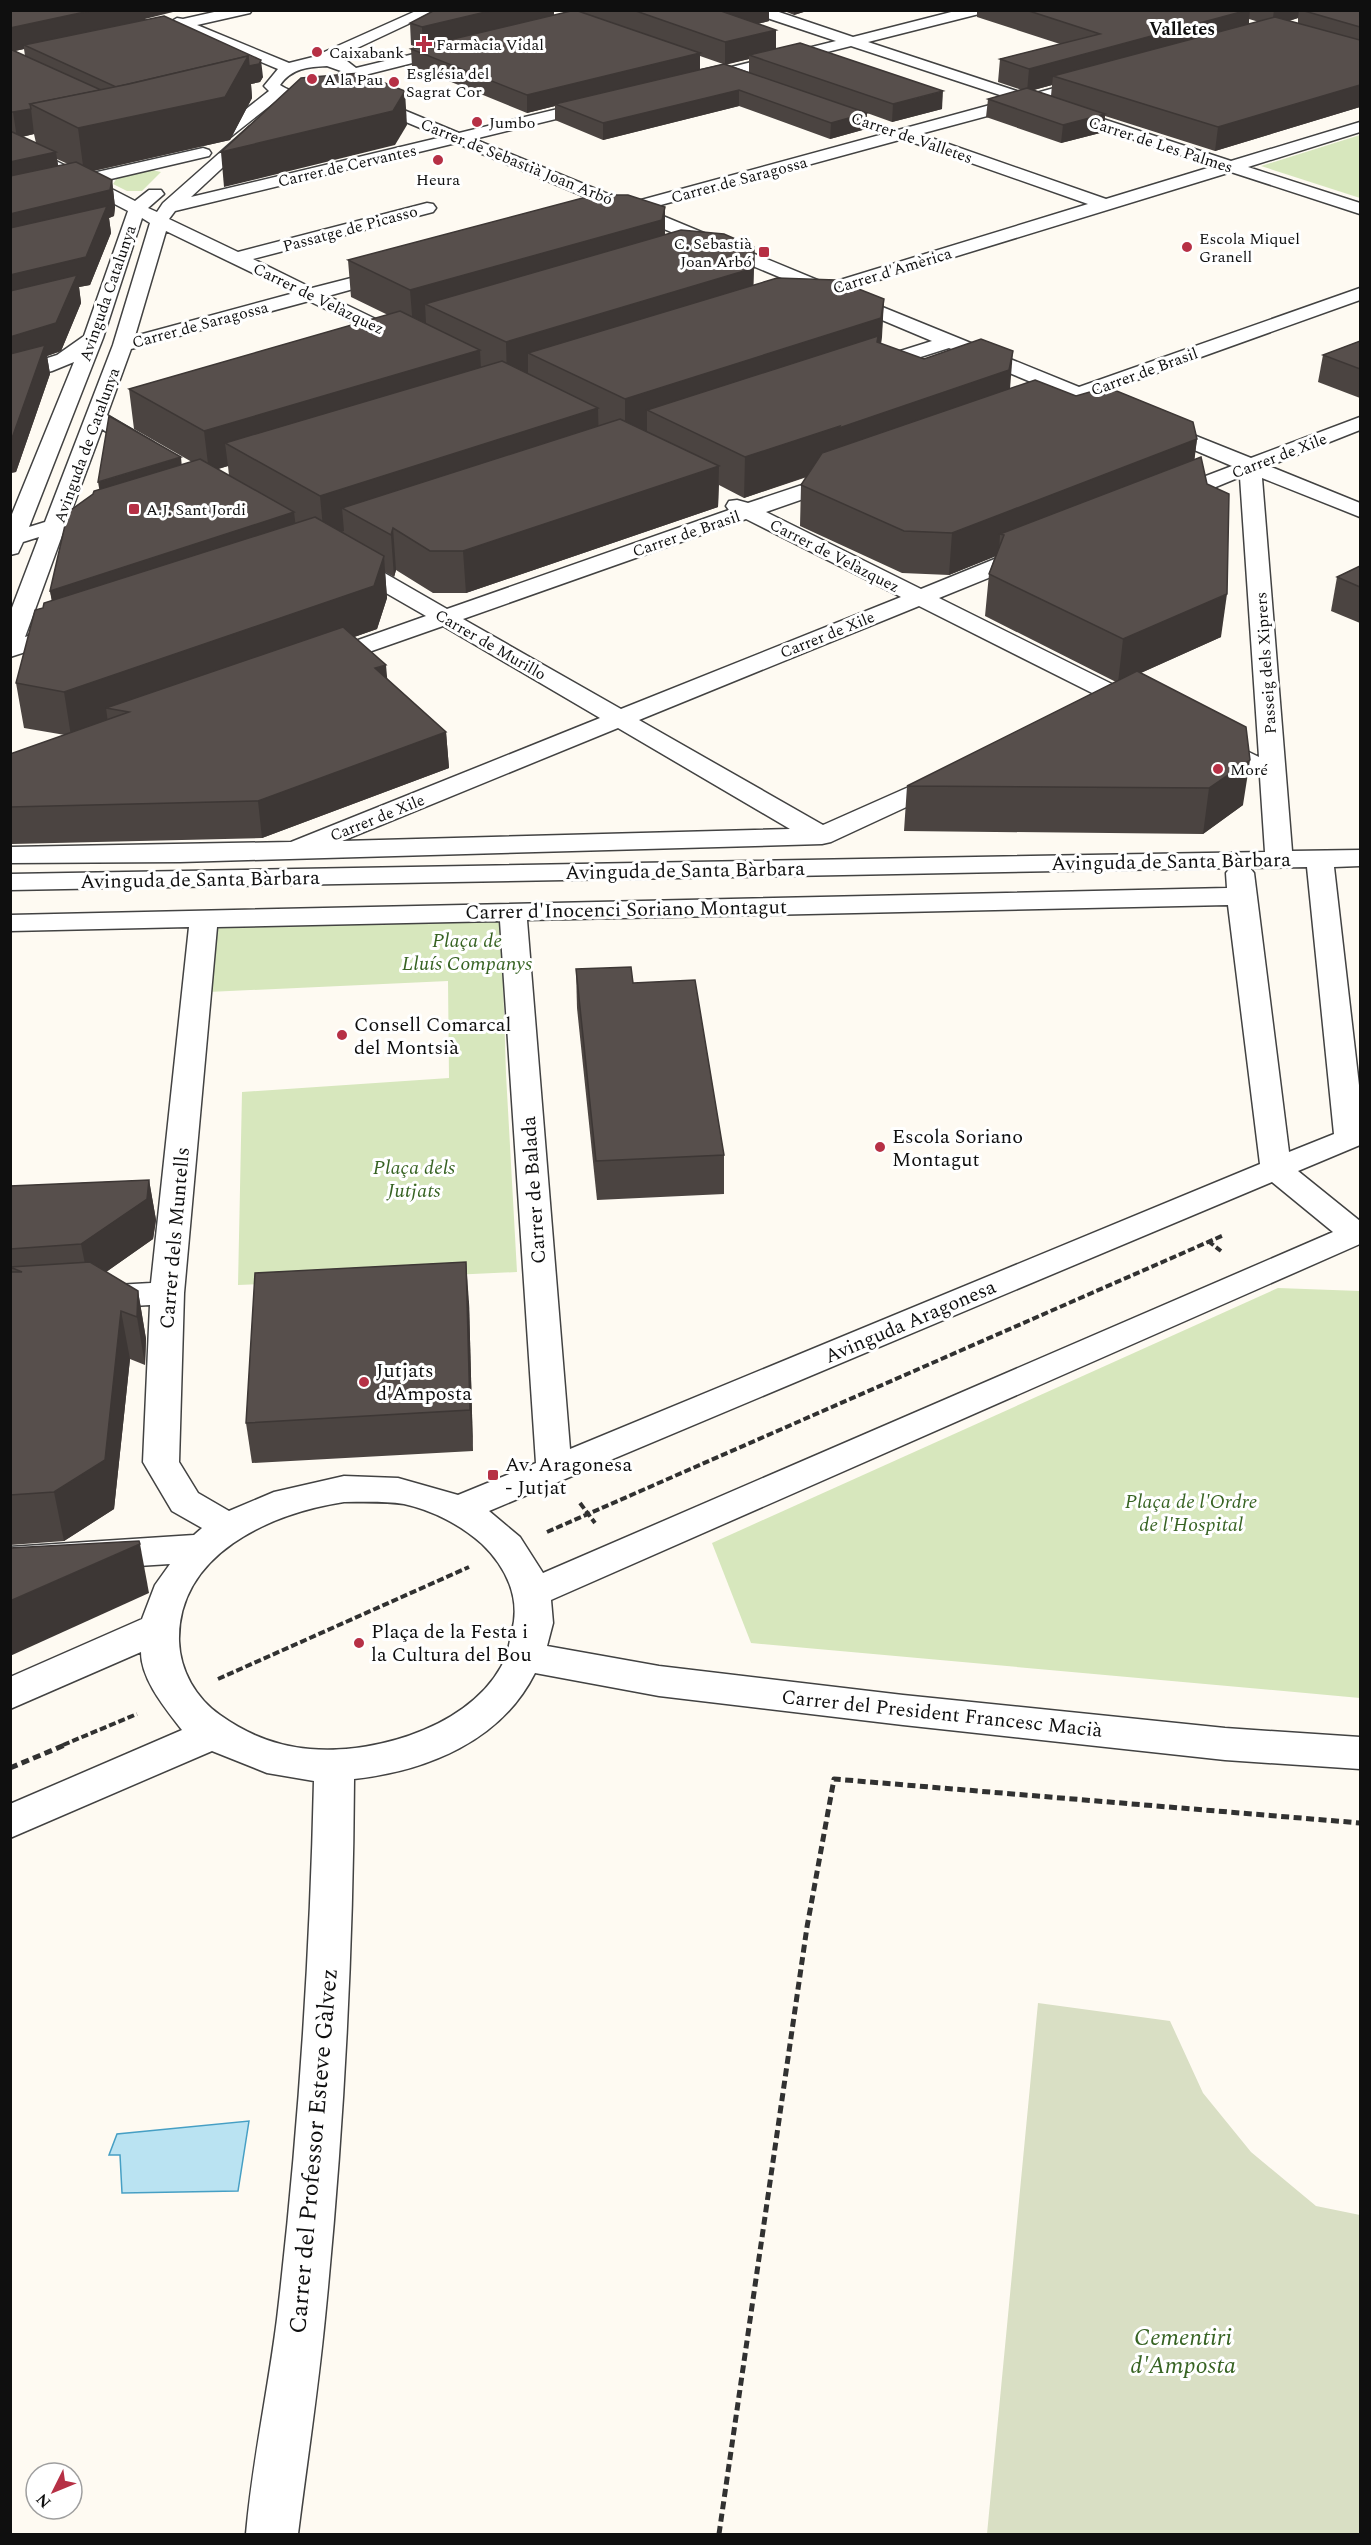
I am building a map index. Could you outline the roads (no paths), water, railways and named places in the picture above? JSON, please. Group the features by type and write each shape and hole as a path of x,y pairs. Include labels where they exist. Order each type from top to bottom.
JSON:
{"street":[{"path":"124,36 245,10"},
{"name":"Carrer de Les Palmes","path":"757,10 1360,209"},
{"path":"682,84 978,10"},
{"path":"160,15 289,68 318,62 340,54 438,13"},
{"path":"250,92 275,89 306,96 318,95 338,88 353,60 438,13"},
{"path":"318,62 334,62 348,70 369,71 475,44"},
{"path":"696,61 750,80"},
{"name":"Avinguda Catalunya","path":"12,542 20,499 69,397 93,338 135,214 260,104 275,89 275,80 289,68"},
{"name":"Carrer de Saragossa","path":"591,219 1106,78"},
{"name":"Carrer de Sebastià Joan Arbó","path":"338,88 1100,403"},
{"path":"165,214 282,106 306,96"},
{"name":"Carrer de Cervantes","path":"165,214 612,101"},
{"name":"Carrer de Valletes","path":"882,126 1106,205"},
{"name":"Carrer d'Amèrica","path":"788,302 1360,126"},
{"path":"12,146 37,141"},
{"name":"Carrer de Velàzquez","path":"12,146 82,180 135,214 165,214 238,258 402,339 423,341"},
{"path":"10,197 203,153"},
{"name":"Passatge de Picasso","path":"238,258 427,208"},
{"path":"110,225 135,214"},
{"name":"Avinguda de Catalunya","path":"10,645 123,345 165,214"},
{"path":"694,254 722,246"},
{"name":"Carrer de Saragossa","path":"123,345 412,267"},
{"path":"88,293 110,287"},
{"name":"Carrer de Brasil","path":"1012,418 1360,295"},
{"path":"16,370 54,365 74,356 93,338"},
{"path":"379,345 402,339"},
{"path":"844,375 950,341"},
{"path":"16,370 69,397"},
{"path":"95,417 127,416"},
{"path":"95,417 167,458"},
{"path":"1132,417 1360,511"},
{"name":"Carrer de Xile","path":"1140,510 1360,423"},
{"name":"Passeig dels Xiprers","path":"1250,466 1279,859"},
{"name":"Carrer de Brasil","path":"299,669 868,468"},
{"name":"Carrer de Velàzquez","path":"716,495 1155,716"},
{"path":"12,542 129,505"},
{"name":"Carrer de Xile","path":"296,850 1051,544"},
{"name":"Carrer de Murillo","path":"332,552 821,836 889,866"},
{"path":"10,650 88,624"},
{"path":"1091,714 1124,700"},
{"path":"1187,731 1272,773"},
{"path":"821,836 972,768"},
{"name":"Avinguda de Santa Bàrbara","path":"10,855 180,854 821,836"},
{"path":"1320,858 1355,1136"},
{"name":"Avinguda de Santa Bàrbara","path":"10,882 1360,858"},
{"path":"532,1593 1358,1233 1276,1169 1241,896 1239,860"},
{"path":"889,866 897,904"},
{"name":"Carrer d'Inocenci Soriano Montagut","path":"10,923 1241,896"},
{"name":"Carrer de Balada","path":"513,912 554,1469"},
{"name":"Carrer dels Muntells","path":"204,919 167,1293 161,1462 185,1502 216,1537"},
{"name":"Avinguda Aragonesa","path":"460,1509 1355,1136"},
{"path":"10,1302 167,1293"},
{"path":"344,1489 405,1492 460,1509 488,1527 510,1549 524,1570 532,1593 534,1625 526,1657 515,1677 501,1695 464,1727 442,1740 390,1759 334,1766 307,1765 256,1755 232,1746 212,1734 192,1717 176,1697 161,1663 160,1626 165,1605 187,1565 216,1537 284,1501 344,1489"},
{"path":"10,1561 216,1537"},
{"path":"10,1694 160,1626"},
{"name":"Carrer del President Francesc Macià","path":"526,1657 659,1681 903,1710 1226,1744 1360,1753"},
{"path":"10,1822 212,1734"},
{"name":"Carrer del Professor Esteve Gàlvez","path":"272,2535 301,2319 320,2108 333,1888 334,1766"}],"water":[{"path":"249,2121 238,2191 122,2193 120,2155 109,2155 117,2134"}],"place":[{"name":"Farmàcia Vidal","path":"424,44"},
{"name":"Caixabank","path":"317,52"},
{"name":"A la Pau","path":"312,79"},
{"name":"Església del Sagrat Cor","path":"394,82"},
{"name":"Jumbo","path":"477,122"},
{"name":"Heura","path":"438,160"},
{"name":"Escola Miquel Granell","path":"1187,247"},
{"name":"C. Sebastià Joan Arbó","path":"764,252"},
{"name":"A.J. Sant Jordi","path":"134,509"},
{"name":"Moré","path":"1218,769"},
{"name":"Consell Comarcal del Montsià","path":"342,1035"},
{"name":"Escola Soriano Montagut","path":"880,1147"},
{"name":"Jutjats d'Amposta","path":"364,1382"},
{"name":"Av. Aragonesa - Jutjat","path":"493,1475"},
{"name":"Plaça de la Festa i la Cultura del Bou","path":"359,1643"}],"district":[{"name":"Valletes","path":"1182,29"}],"park label":[{"name":"Plaça de Lluís Companys","path":"467,952"},
{"name":"Plaça dels Jutjats","path":"414,1178"},
{"name":"Plaça de l'Ordre de l'Hospital","path":"1191,1512"},
{"name":"Cementiri d'Amposta","path":"1183,2351"}]}
